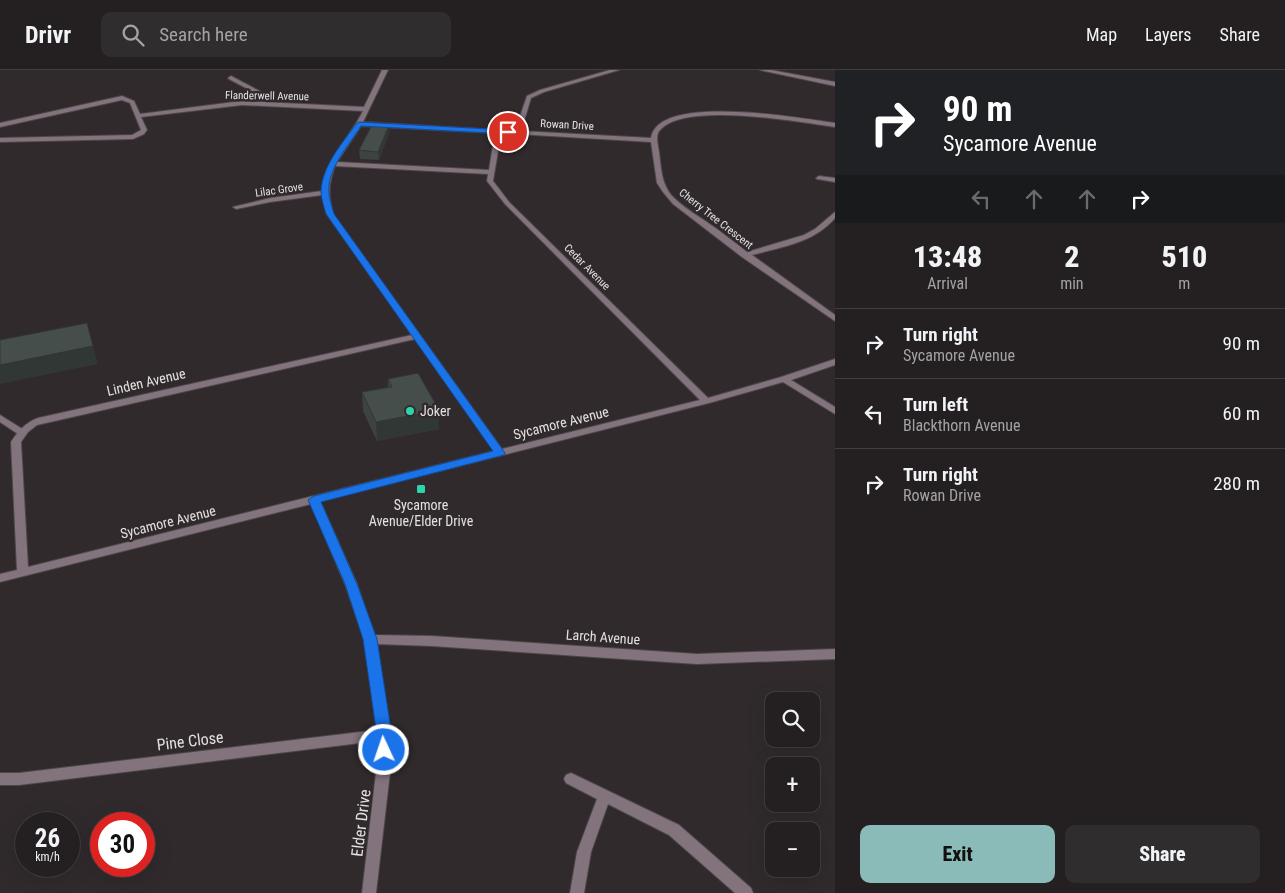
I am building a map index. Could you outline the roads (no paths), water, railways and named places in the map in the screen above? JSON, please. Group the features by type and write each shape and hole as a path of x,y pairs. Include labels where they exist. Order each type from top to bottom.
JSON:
{"street":[{"path":"385,70 359,124 333,164 326,182 325,193 330,214 500,453"},
{"path":"518,132 529,97 542,90 616,70"},
{"path":"763,70 835,84"},
{"path":"232,78 263,95 264,97 260,103"},
{"path":"0,125 122,98 132,102 144,130 133,138 0,140"},
{"name":"Flanderwell Avenue","path":"138,116 225,104 260,103 365,109"},
{"path":"654,140 654,134 658,127 666,122 697,113 754,115 835,125"},
{"name":"Rowan Drive","path":"359,124 654,140"},
{"name":"Cedar Avenue","path":"498,131 490,181 507,203 706,401"},
{"name":"Cherry Tree Crescent","path":"654,140 660,183 678,204 835,319"},
{"path":"333,164 492,172"},
{"path":"818,178 835,180"},
{"name":"Lilac Grove","path":"236,207 270,200 325,193"},
{"path":"746,255 803,238 817,230 835,214"},
{"name":"Linden Avenue","path":"21,432 38,421 418,336"},
{"name":"Sycamore Avenue","path":"0,578 706,401 784,379 835,362"},
{"path":"784,379 835,411"},
{"path":"0,418 21,432 16,442 23,572"},
{"name":"Elder Drive","path":"314,500 351,584 370,639 384,736 384,764 369,893"},
{"name":"Larch Avenue","path":"370,639 432,641 697,658 835,654"},
{"name":"Pine Close","path":"0,779 384,736"},
{"path":"571,779 674,830 746,893"},
{"path":"577,893 584,852 605,795"}],"place":[{"name":"Joker","path":"410,411"},
{"name":"Sycamore Avenue/Elder Drive","path":"421,489"}]}
